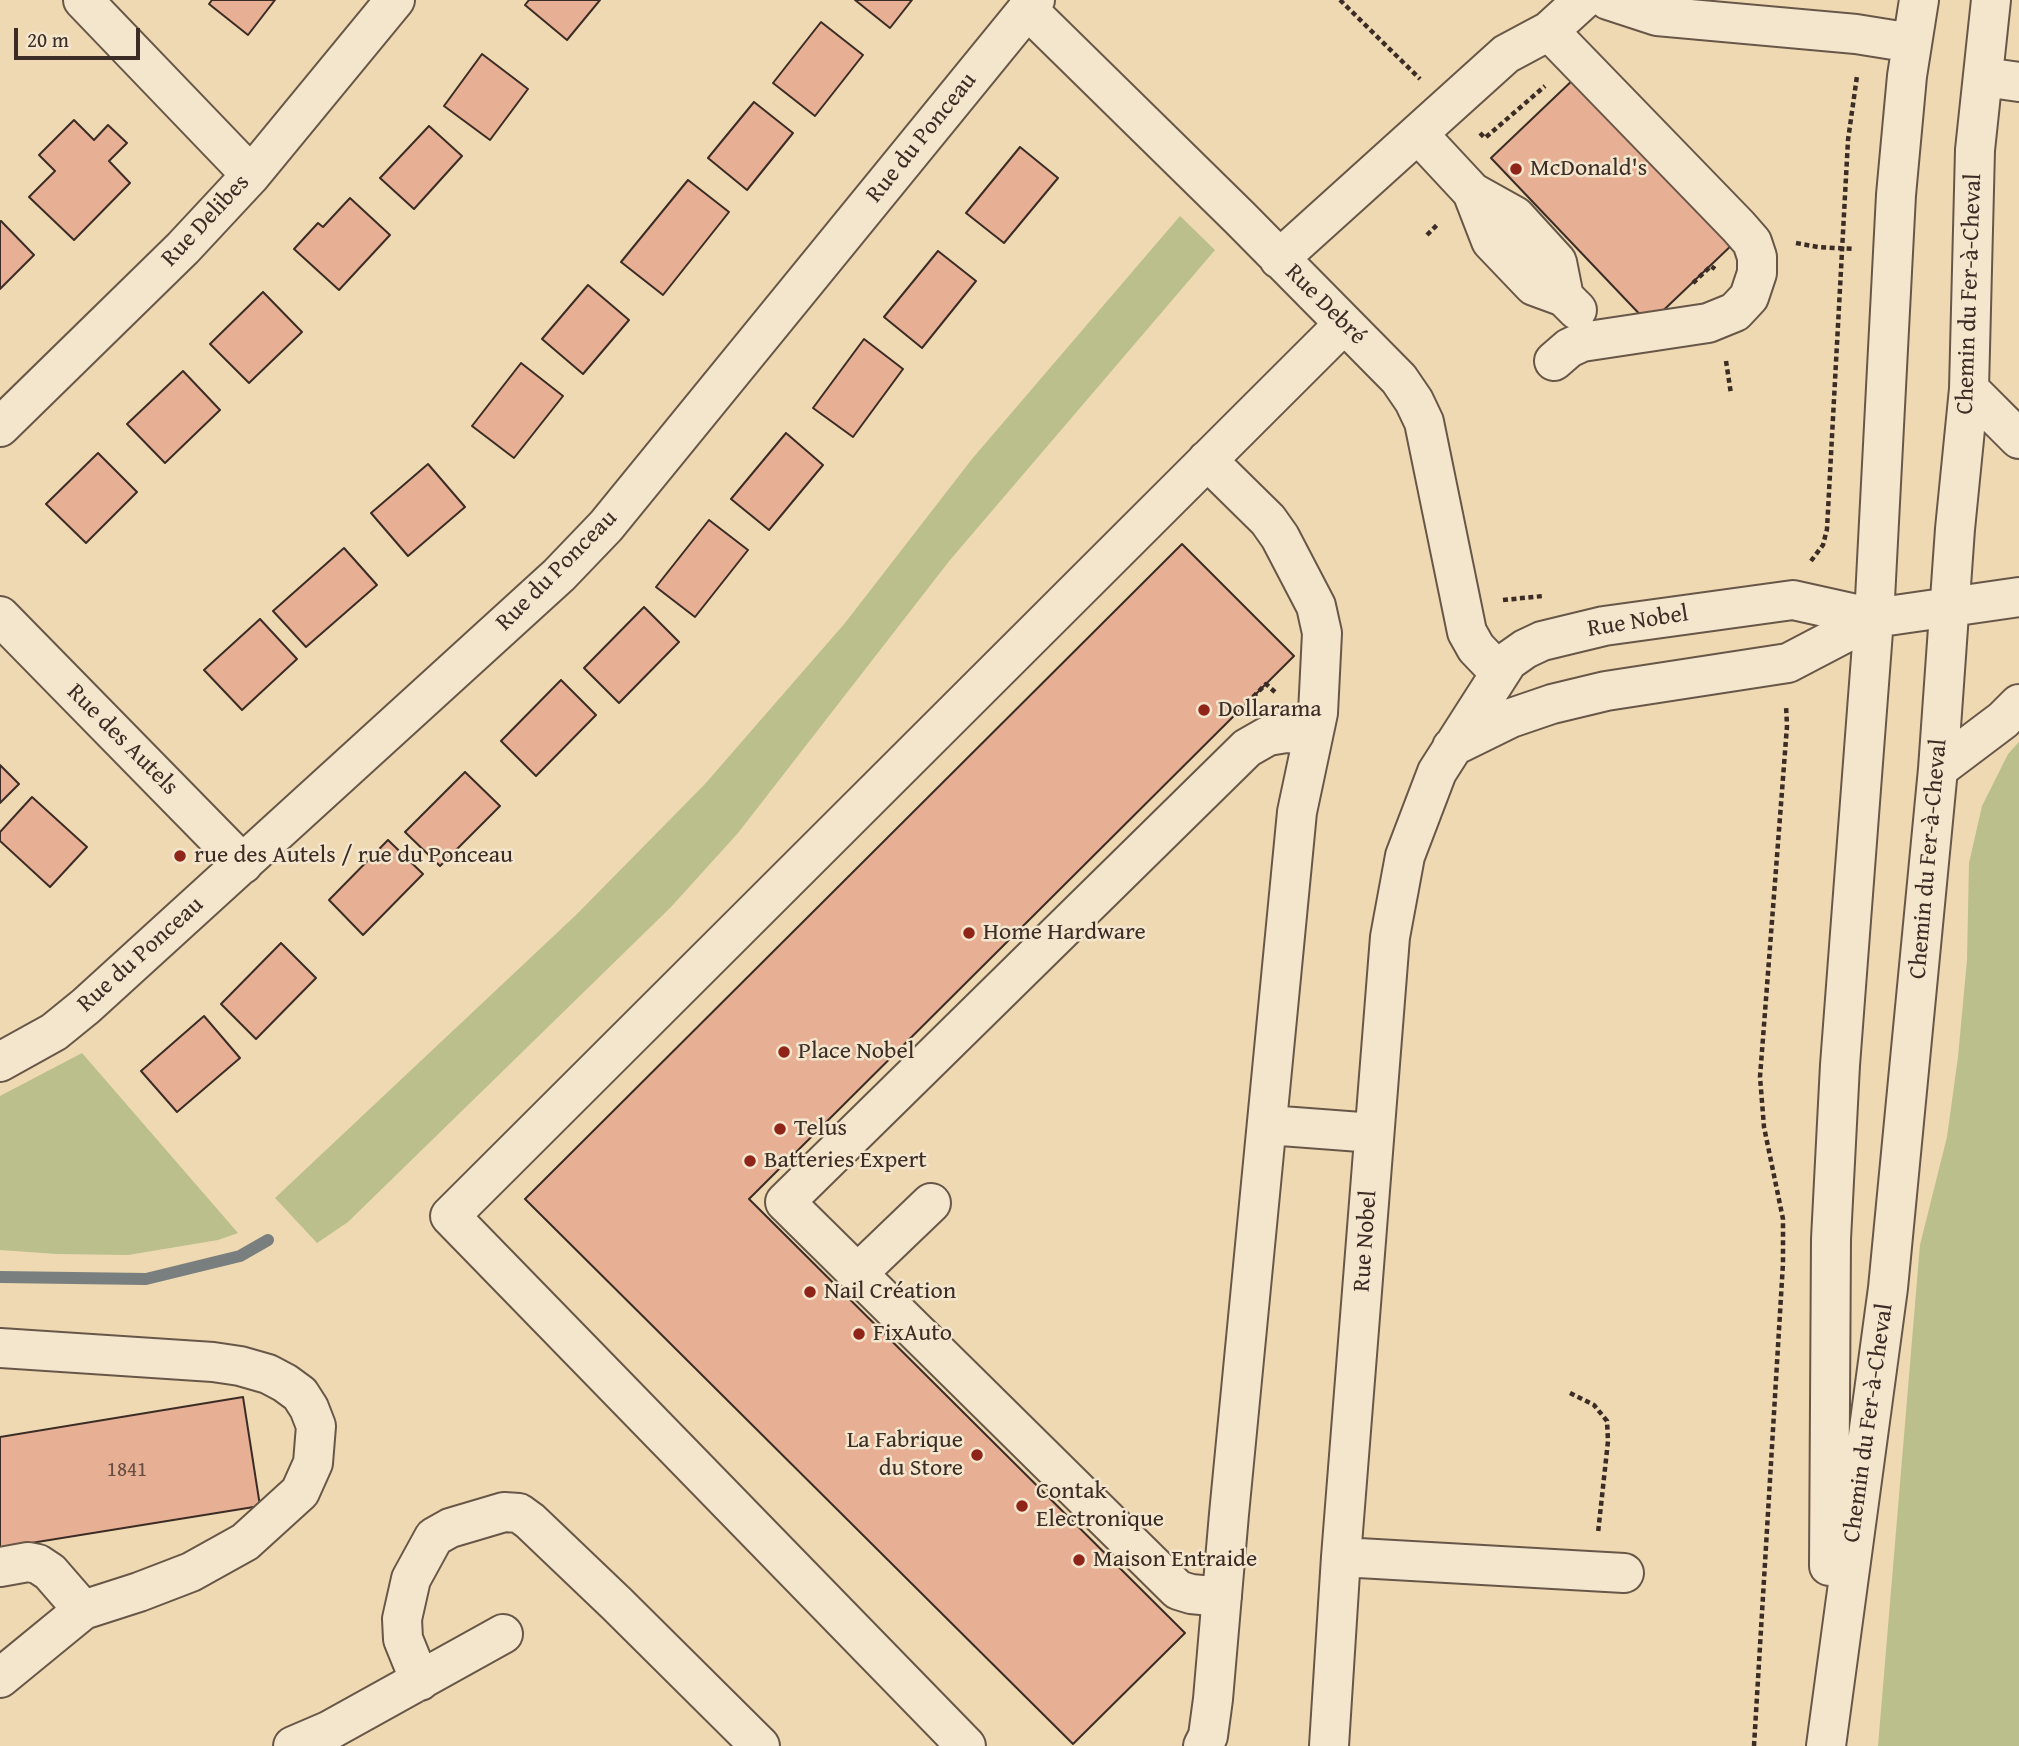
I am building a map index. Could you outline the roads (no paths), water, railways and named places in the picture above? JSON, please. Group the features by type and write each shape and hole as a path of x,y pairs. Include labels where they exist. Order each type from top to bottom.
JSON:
{"street":[{"path":"83,0 251,174"},
{"name":"Rue Delibes","path":"0,426 183,248 251,174 395,0"},
{"path":"1279,259 1506,54 1549,31 1583,0"},
{"path":"1608,0 1657,16 1856,34 1912,43"},
{"name":"Chemin du Fer-à-Cheval","path":"1828,1731 1831,1239 1842,1038 1874,618 1894,230 1904,100 1919,0"},
{"name":"Chemin du Fer-à-Cheval","path":"1828,1731 1888,1288 1938,769 1949,607 1969,389 1973,183 2001,79 1991,0"},
{"name":"Rue Debré","path":"1031,4 1343,325 1399,379 1424,422 1467,632 1476,648 1499,672"},
{"name":"Rue du Ponceau","path":"0,1062 54,1032 243,864 559,575 606,526 1031,4"},
{"path":"1549,31 1738,226 1752,242 1757,257 1757,273 1749,296 1735,312 1708,323 1582,342 1569,348 1554,361"},
{"path":"1418,134 1459,204 1491,241 1534,286 1564,297 1605,339"},
{"path":"966,1746 450,1216 1343,325"},
{"path":"1969,389 2019,439"},
{"path":"1203,1746 1208,1736 1213,1699 1297,812 1318,713 1322,633 1316,606 1280,537 1268,520 1207,460"},
{"name":"Rue Nobel","path":"1452,747 1511,718 1552,704 1606,691 1788,663 1874,618 2019,597"},
{"name":"Rue Nobel","path":"1329,1746 1341,1557 1390,937 1405,856 1437,772 1508,661 1525,649 1558,636 1793,600 1874,618"},
{"name":"Rue des Autels","path":"0,616 243,864"},
{"path":"1938,769 2003,720 2019,704"},
{"path":"1222,1597 1178,1590 785,1202 1247,748 1268,736 1286,733 1313,735"},
{"path":"1268,1125 1374,1133"},
{"path":"858,1273 931,1203"},
{"path":"0,1348 240,1366 268,1374 300,1394 316,1426 313,1463 300,1492 245,1542 191,1572 83,1610 0,1678"},
{"path":"420,1681 404,1639 402,1619 411,1579 434,1537 450,1528 504,1512 519,1513 624,1610 760,1746"},
{"path":"1341,1557 1608,1573"},
{"path":"0,1567 28,1562 38,1564 50,1572 83,1610"},
{"path":"293,1746 328,1731 503,1634"}],"waterway":[{"path":"0,1277 146,1279 240,1256 268,1240"}],"place":[{"name":"McDonald's","path":"1516,169"},
{"name":"Dollarama","path":"1204,710"},
{"name":"rue des Autels / rue du Ponceau","path":"180,856"},
{"name":"Home Hardware","path":"969,933"},
{"name":"Place Nobel","path":"784,1052"},
{"name":"Telus","path":"780,1129"},
{"name":"Batteries Expert","path":"750,1161"},
{"name":"Nail Création","path":"810,1292"},
{"name":"FixAuto","path":"859,1334"},
{"name":"La Fabrique du Store","path":"977,1455"},
{"name":"Contak Electronique","path":"1022,1506"},
{"name":"Maison Entraide","path":"1079,1560"}]}
